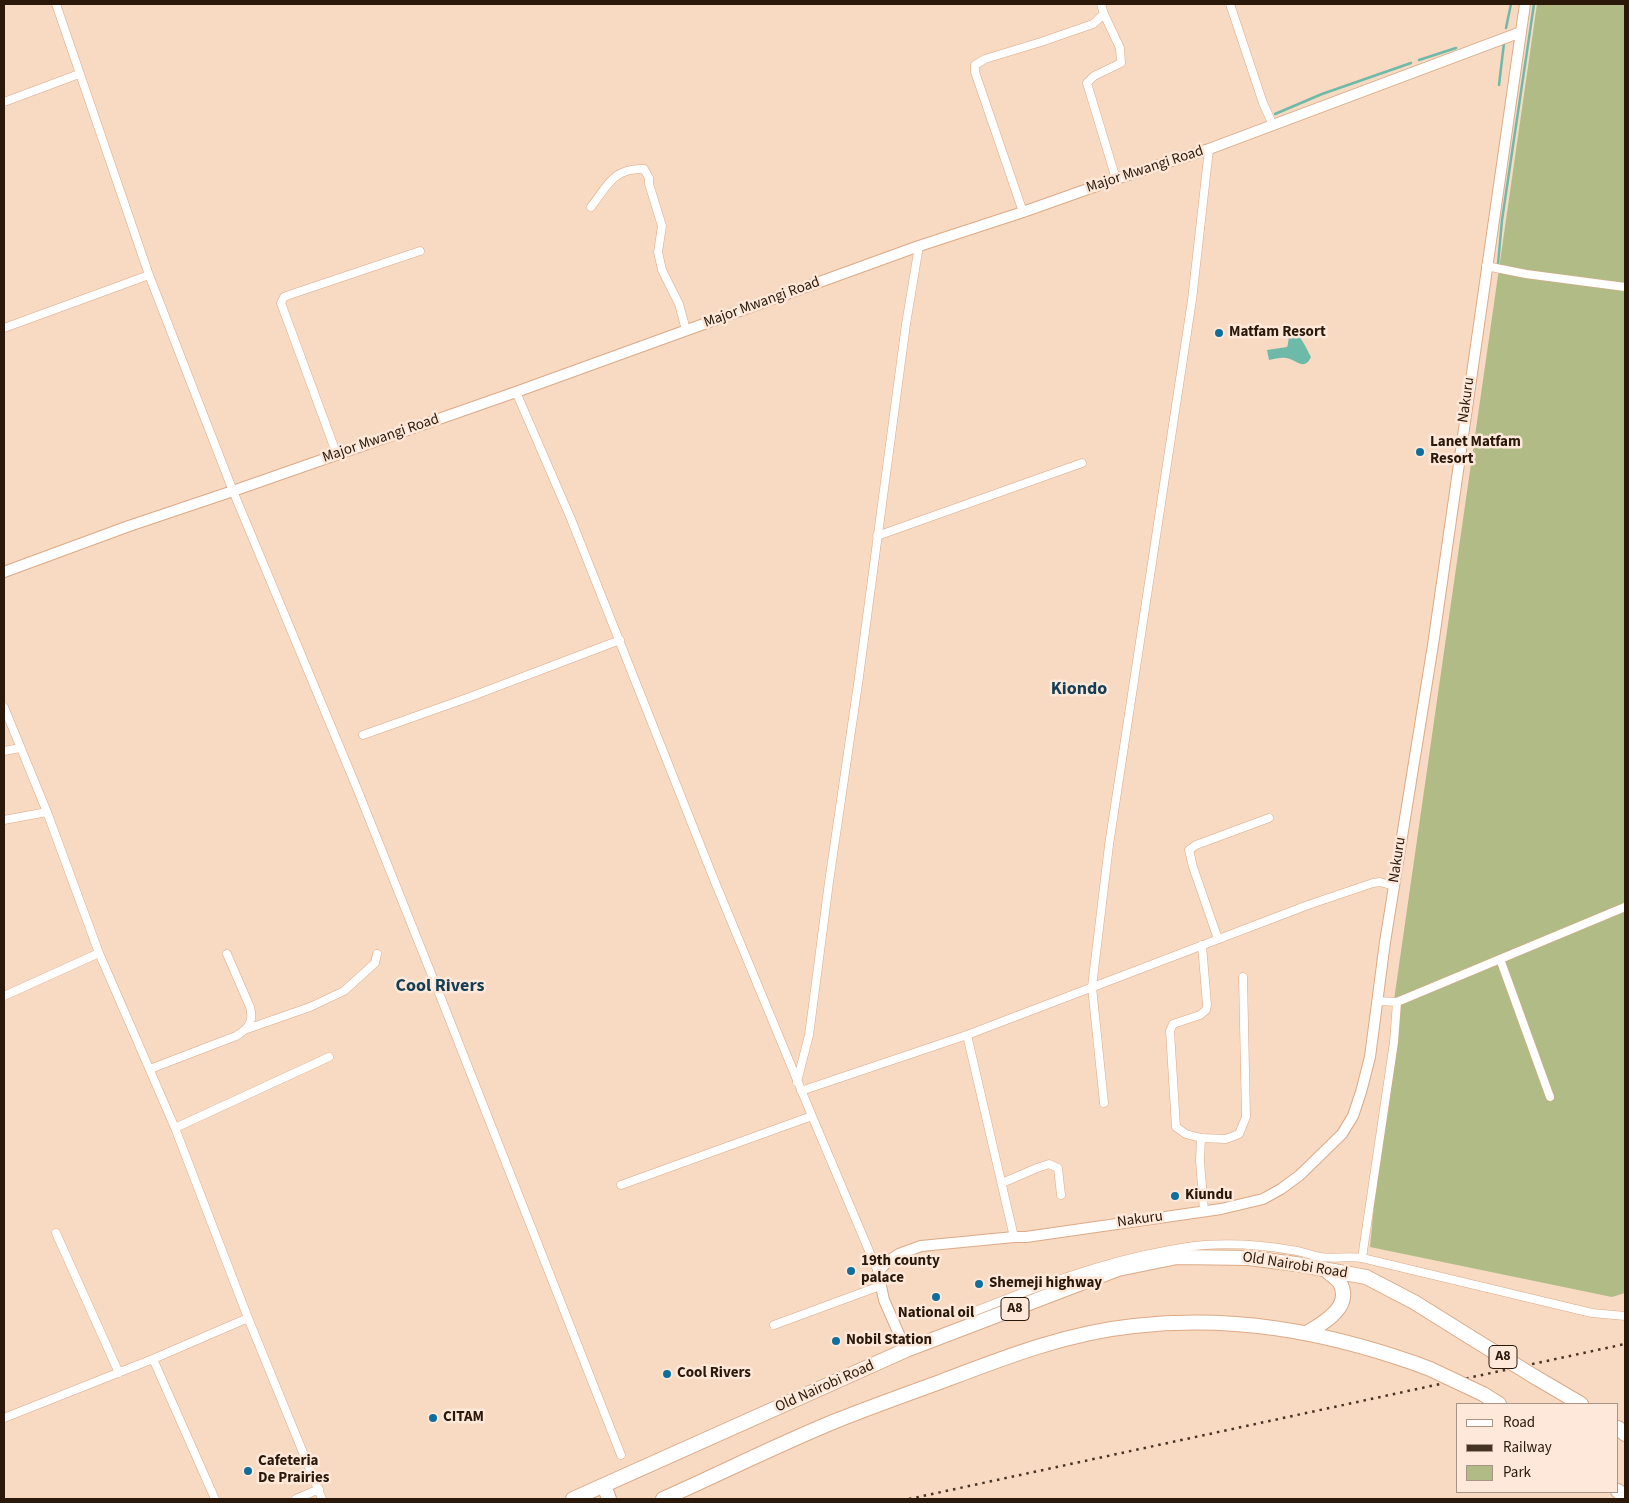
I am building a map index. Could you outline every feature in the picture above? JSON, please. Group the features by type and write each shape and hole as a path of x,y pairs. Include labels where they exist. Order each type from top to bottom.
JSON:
{"highway":[{"name":"Old Nairobi Road","path":"572,1499 906,1350 1118,1270 1177,1257 1249,1258 1296,1264 1366,1278 1414,1302 1579,1403"},
{"path":"1307,1334 1337,1312 1342,1300 1340,1282 1325,1270"},
{"path":"663,1499 833,1422 1018,1352 1108,1330 1134,1326 1175,1323 1238,1323 1267,1326 1348,1342 1430,1369 1483,1394 1497,1403"},
{"path":"604,1485 609,1499"}],"main road":[{"name":"Nakuru","path":"878,1272 888,1261 899,1254 921,1246 1014,1236 1026,1237 1204,1211 1263,1199 1300,1175 1342,1134 1353,1116 1362,1092 1370,1057 1394,886 1433,646 1525,4"},
{"name":"Major Mwangi Road","path":"4,572 130,526 516,392 919,246 1209,149 1521,32"},
{"path":"878,1272 884,1300 906,1350"}],"street":[{"path":"56,4 149,275 233,491 436,984 621,1455"},
{"path":"1101,4 1120,48 1121,63 1094,76 1087,83 1116,179"},
{"path":"1230,4 1263,103 1273,125"},
{"path":"1023,212 975,72 975,65 985,59 1093,24 1104,14"},
{"path":"4,102 79,74"},
{"path":"1104,1103 1092,987 1111,835 1192,300 1209,149"},
{"path":"591,207 617,175 630,169 644,169 649,178 649,184 662,226 658,252 662,270 679,304 686,330"},
{"path":"797,1082 809,1035 906,324 919,246"},
{"path":"337,455 280,303 284,298 292,294 420,251"},
{"path":"1486,266 1526,274 1625,286"},
{"path":"4,328 149,275"},
{"path":"516,392 571,519 695,832 797,1082 878,1272"},
{"path":"877,536 1082,463"},
{"path":"363,735 620,640"},
{"path":"4,707 47,812 99,953 175,1128 248,1318 322,1499"},
{"path":"4,751 20,748"},
{"path":"4,820 47,812"},
{"path":"1218,939 1189,850 1196,845 1269,818"},
{"path":"802,1091 967,1035 1308,905 1373,883 1380,882 1394,886"},
{"path":"1378,1001 1397,1002 1625,907"},
{"path":"1202,945 1206,1010 1200,1015 1173,1024 1170,1031 1176,1127 1186,1134 1201,1138 1226,1139 1240,1134 1246,1117 1244,977"},
{"path":"4,996 99,953"},
{"path":"227,954 250,1006 252,1014 251,1023 247,1029"},
{"path":"150,1069 236,1036 247,1029 310,1007 344,991 375,964 377,954"},
{"path":"1500,959 1550,1097"},
{"path":"1362,1258 1394,1042 1397,1002"},
{"path":"967,1035 1014,1236"},
{"path":"175,1128 329,1057"},
{"path":"621,1185 812,1116"},
{"path":"1201,1138 1200,1161 1204,1211"},
{"path":"1002,1183 1049,1164 1058,1168 1061,1195"},
{"path":"56,1233 119,1372"},
{"path":"968,1314 1115,1262 1148,1254 1203,1245 1264,1247 1292,1250 1332,1258 1351,1256 1592,1312 1625,1316"},
{"path":"774,1325 880,1286"},
{"path":"4,1418 153,1359 248,1318"},
{"path":"153,1359 215,1499"},
{"path":"296,1499 319,1489"}],"green space":[{"path":"1537,4 1625,4 1625,1293 1612,1297 1370,1247 1393,1007"}],"water":[{"path":"1295,333 1311,357 1306,364 1300,364 1284,358 1269,360 1267,350 1287,347 1289,337"}],"waterway":[{"path":"1506,28 1511,4"},
{"path":"1498,264 1502,220 1534,4"},
{"path":"1499,85 1504,43"},
{"path":"1419,60 1456,48"},
{"path":"1275,114 1322,94 1411,63"}],"railway":[{"path":"909,1499 1625,1344"}],"place":[{"name":"Matfam Resort","path":"1219,333"},
{"name":"Lanet Matfam Resort","path":"1420,452"},
{"name":"Kiundu","path":"1175,1196"},
{"name":"19th county palace","path":"851,1271"},
{"name":"Shemeji highway","path":"979,1284"},
{"name":"National oil","path":"936,1297"},
{"name":"Nobil Station","path":"836,1341"},
{"name":"Cool Rivers","path":"667,1374"},
{"name":"CITAM","path":"433,1418"},
{"name":"Cafeteria De Prairies","path":"248,1471"}],"district":[{"name":"Kiondo","path":"1079,690"},
{"name":"Cool Rivers","path":"440,987"}]}
